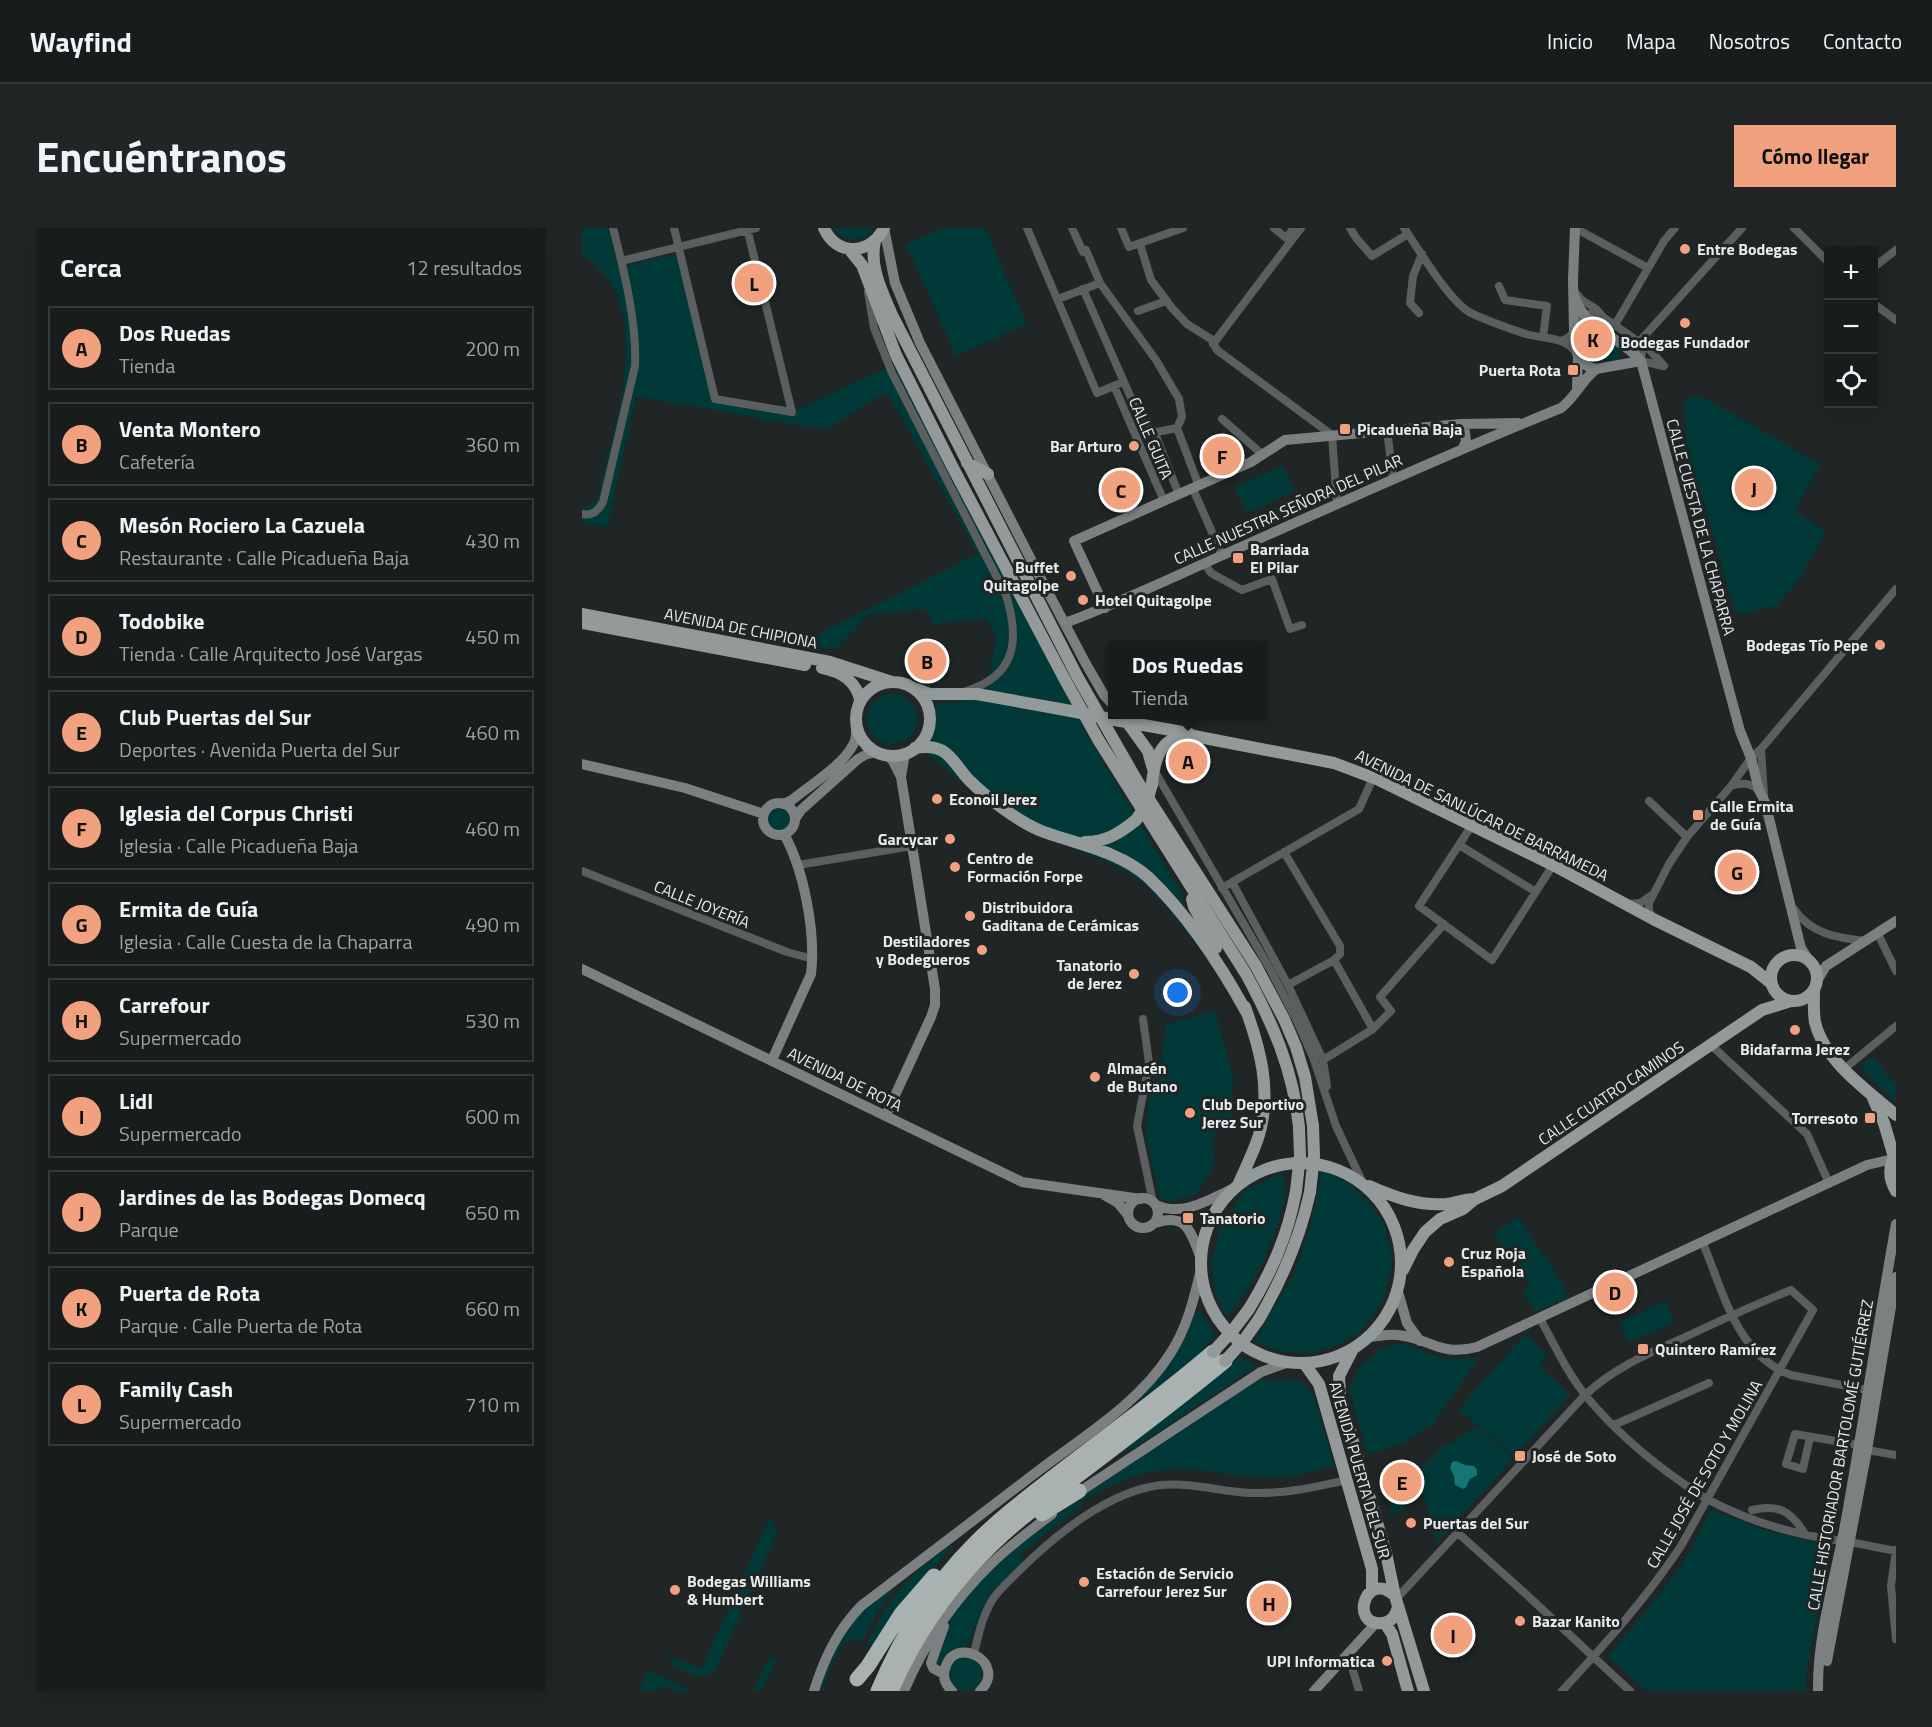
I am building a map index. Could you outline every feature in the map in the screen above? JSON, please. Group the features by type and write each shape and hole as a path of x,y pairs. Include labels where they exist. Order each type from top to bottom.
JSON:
{"highway":[{"path":"878,1691 898,1647 920,1609 978,1549 1011,1527 1185,1394 1219,1356"},
{"path":"857,1678 868,1666 902,1614 936,1572 956,1554 978,1549 1023,1526 1079,1491"},
{"path":"891,1691 922,1632 978,1549"}],"main road":[{"path":"823,229 840,246 858,249 867,247 875,241 884,228"},
{"path":"875,241 874,266 892,315 1053,630 1142,789 1272,994 1296,1047 1305,1077 1313,1126 1314,1156 1305,1216 1289,1262 1259,1319 1244,1340 1219,1356"},
{"path":"849,249 862,266 896,355 1024,605 1099,741 1246,974 1283,1050 1292,1080 1299,1126 1300,1156 1292,1213 1267,1279 1233,1330 1219,1356"},
{"path":"967,463 988,474"},
{"name":"AVENIDA DE CHIPIONA","path":"582,614 830,662 892,682"},
{"name":"AVENIDA DE CHIPIONA","path":"582,623 827,669 843,675 853,683 859,692 860,700"},
{"path":"910,751 927,732 929,712 926,703 913,688 903,683 892,682 874,687 860,700 857,708 856,726 864,741 882,754 910,751 926,746 940,748 995,804 1041,831 1118,858 1145,875 1167,897 1204,942 1247,1013"},
{"name":"AVENIDA DE SANLÚCAR DE BARRAMEDA","path":"913,688 930,694 958,693 990,696 1108,717"},
{"path":"1121,719 1148,751 1153,769"},
{"name":"AVENIDA DE SANLÚCAR DE BARRAMEDA","path":"1121,719 1194,736 1334,763 1373,778 1472,825 1751,967 1772,987"},
{"path":"1075,842 1095,842 1111,838 1136,820 1146,805 1152,784 1153,769 1162,746 1180,736 1194,736"},
{"path":"1190,886 1194,907 1238,989 1255,1034 1261,1056 1264,1083 1264,1110 1259,1134 1236,1186 1210,1221 1202,1246 1201,1264 1204,1287 1210,1304 1219,1320 1233,1336 1249,1348 1268,1357 1289,1362 1321,1361 1338,1356 1370,1337 1384,1320 1398,1292 1401,1274 1400,1243 1389,1214 1365,1183 1332,1167 1311,1163 1291,1163 1270,1167 1236,1186"},
{"path":"1815,985 1806,998 1795,1001 1779,997 1772,987 1771,974 1779,960 1795,955 1816,965 1815,1022"},
{"name":"CALLE CUATRO CAMINOS","path":"1762,1010 1772,987"},
{"path":"1795,1001 1815,1022 1833,1056 1844,1069 1896,1115"},
{"name":"CALLE CUATRO CAMINOS","path":"1401,1274 1425,1232 1440,1219 1463,1209 1475,1199 1502,1186 1762,1010 1795,1001"},
{"path":"1873,1097 1894,1157 1890,1166 1890,1177 1896,1191"},
{"name":"CALLE CUATRO CAMINOS","path":"1365,1183 1402,1199 1430,1204 1475,1199"},
{"name":"AVENIDA PUERTA DEL SUR","path":"1353,1349 1340,1377 1340,1397 1386,1553 1396,1600 1424,1691"},
{"name":"AVENIDA PUERTA DEL SUR","path":"1304,1363 1320,1384 1372,1569 1372,1591 1365,1597 1363,1608 1370,1620 1381,1623 1392,1634 1408,1691"},
{"path":"1372,1591 1387,1590 1396,1600 1394,1618 1381,1623"}],"street":[{"path":"582,514 589,515 599,510 603,502 634,366 636,345 613,228"},
{"path":"621,261 679,246 750,229 792,412 715,399 679,246 674,228"},
{"path":"884,228 891,268 906,310 934,371 1065,623 1108,699"},
{"path":"1027,228 1058,299 1100,283"},
{"path":"1072,228 1083,252 1086,250 1100,283 1156,360 1179,399 1182,417 1177,428 1222,555"},
{"path":"1121,228 1129,247 1183,228"},
{"path":"1274,228 1286,238 1294,228"},
{"path":"1213,344 1301,228"},
{"path":"1350,228 1372,256 1406,231 1453,298 1470,312 1526,334 1561,341 1572,347 1578,358 1587,366 1596,369 1641,361 1664,366 1649,349 1573,292"},
{"path":"1577,388 1578,358 1574,330 1573,292 1575,228 1648,268"},
{"path":"1615,325 1664,241 1675,228"},
{"path":"1639,342 1742,228"},
{"path":"1794,228 1824,258"},
{"path":"1140,244 1151,280 1166,301 1188,324 1211,339 1217,350 1332,435 1337,505"},
{"path":"1878,264 1896,250"},
{"path":"1419,312 1410,303 1413,276 1422,254"},
{"path":"865,275 874,328 882,351 1001,585 1012,614 1014,644 1002,671 982,686 958,693"},
{"path":"1499,286 1505,300 1547,306 1543,337"},
{"path":"1083,289 1143,425 1157,432 1177,428"},
{"path":"1573,292 1577,308 1583,316 1594,326 1626,346 1641,361"},
{"name":"CALLE GUITA","path":"1058,299 1097,393 1123,382"},
{"path":"1138,310 1166,301"},
{"path":"1878,307 1896,320"},
{"path":"1561,341 1570,337 1583,316 1590,313 1603,316"},
{"path":"1639,342 1642,351 1641,361"},
{"path":"1623,365 1626,346"},
{"name":"CALLE CUESTA DE LA CHAPARRA","path":"1641,361 1740,731 1752,758 1765,802 1802,948 1816,965"},
{"name":"CALLE NUESTRA SEÑORA DEL PILAR","path":"1065,623 1105,608 1393,478 1561,408 1569,402 1585,377 1596,369"},
{"name":"CALLE GUITA","path":"1114,386 1164,501"},
{"path":"1222,419 1263,454"},
{"path":"1105,608 1074,541 1251,462 1285,440 1449,425 1524,422"},
{"path":"1449,425 1465,432 1466,441 1463,448"},
{"path":"1387,430 1393,478"},
{"path":"1154,431 1179,495"},
{"path":"1204,563 1211,573 1242,591 1272,579 1290,629 1302,625"},
{"path":"1653,919 1649,911 1649,903 1669,864 1688,837 1896,589"},
{"path":"856,726 854,744 844,757 792,800 783,804 774,804 766,809 764,824 770,832 784,834 792,828 801,810 858,759 867,754 882,754 893,761 901,777 935,989 935,1005 886,1115"},
{"name":"CALLE CUESTA DE LA CHAPARRA","path":"1761,749 1765,802"},
{"path":"901,777 910,751"},
{"path":"582,764 685,788 764,814"},
{"path":"1153,769 1270,969 1296,1019 1313,1057 1344,1143 1365,1183"},
{"path":"1222,888 1359,809 1373,778"},
{"path":"1731,786 1741,783 1750,784 1760,790"},
{"path":"1649,801 1688,837"},
{"path":"783,804 792,809 795,819"},
{"path":"1472,825 1419,906 1492,960 1553,866"},
{"path":"772,1060 811,974 813,959 798,865 784,834"},
{"path":"1459,845 1536,892"},
{"path":"798,865 912,846"},
{"path":"1284,852 1340,946 1340,954 1334,960 1288,985"},
{"name":"CALLE JOYERÍA","path":"582,871 787,952 813,959"},
{"path":"1233,882 1288,985 1323,1059 1329,1105"},
{"path":"1624,904 1640,903 1653,894"},
{"path":"1789,902 1801,919 1824,934 1866,941"},
{"path":"1816,965 1866,941 1896,921"},
{"path":"1323,1059 1374,1029 1391,1011 1380,997 1444,924"},
{"path":"1878,934 1896,971"},
{"path":"1334,960 1374,1029"},
{"name":"AVENIDA DE ROTA","path":"582,969 1022,1182 1149,1198 1164,1209 1177,1210 1193,1206 1236,1186"},
{"path":"1143,1020 1149,1063 1137,1126 1149,1198 1159,1214 1155,1223"},
{"path":"1844,1069 1894,1030"},
{"path":"1712,1046 1807,1134 1829,1183"},
{"path":"1370,1337 1400,1335 1447,1350 1467,1349 1867,1165 1894,1157"},
{"path":"1867,1165 1881,1170 1890,1177"},
{"name":"AVENIDA DE ROTA","path":"1101,1193 1118,1203 1128,1215"},
{"path":"814,1691 828,1651 847,1622 861,1606 1115,1413 1154,1376 1170,1355 1183,1331 1193,1304 1201,1264 1186,1226 1179,1221 1171,1219 1155,1223 1147,1228 1133,1224 1128,1215 1131,1205 1134,1201 1149,1198"},
{"name":"CALLE HISTORIADOR BARTOLOMÉ GUTIÉRREZ","path":"1825,1691 1827,1659 1863,1447 1896,1224"},
{"path":"1702,1241 1732,1315 1749,1345 1763,1359 1779,1371 1871,1391"},
{"name":"CALLE HISTORIADOR BARTOLOMÉ GUTIÉRREZ","path":"1871,1391 1892,1323 1896,1277"},
{"name":"CALLE JOSÉ DE SOTO Y MOLINA","path":"1562,1691 1628,1620 1681,1546 1813,1310 1791,1290 1732,1315"},
{"path":"1398,1292 1407,1323 1420,1341"},
{"path":"1396,1600 1585,1395 1616,1370 1732,1315"},
{"path":"1539,1317 1585,1395 1643,1454 1706,1499 1776,1527 1896,1551 1894,1586 1896,1639"},
{"path":"904,1691 933,1636 963,1594 992,1563 1079,1491 1261,1372 1289,1362"},
{"path":"1614,1425 1709,1383"},
{"path":"1810,1437 1803,1469 1786,1464 1795,1434 1863,1447 1896,1455"},
{"path":"974,1654 985,1616 991,1602 1002,1588 1032,1558 1066,1531 1116,1498 1160,1485 1278,1493 1347,1480"},
{"path":"1752,1510 1774,1508 1782,1510 1797,1521 1805,1534"},
{"path":"1458,1533 1630,1691"},
{"name":"CALLE HISTORIADOR BARTOLOMÉ GUTIÉRREZ","path":"1818,1691 1824,1631 1846,1542"},
{"path":"944,1674 933,1668 931,1663 949,1613"},
{"path":"1314,1691 1381,1623"},
{"path":"952,1691 945,1681 944,1674 948,1661 960,1653 974,1654 984,1663 995,1691"},
{"path":"1348,1654 1359,1691"},
{"path":"980,1691 988,1676"}],"shaded area":[{"path":"582,228 608,228 618,267 681,253 715,399 792,412 895,364 1086,733 1179,889 1199,948 1149,887 1123,869 1011,822 929,755 936,703 964,702 987,689 996,637 986,619 932,624 926,609 867,615 836,650 797,645 978,554 887,392 825,430 636,396 607,527 582,523 582,508 593,503 597,498 615,428 623,386 626,344 620,304 614,289 595,264 582,254"},
{"path":"833,228 873,228 858,239 848,239"},
{"path":"944,228 985,228 1027,324 956,356 906,244"},
{"path":"1584,323 1621,349 1618,359 1597,363 1586,360 1580,339 1580,328"},
{"path":"1689,398 1705,398 1820,464 1795,511 1826,532 1799,579 1776,606 1736,615 1686,440 1684,406"},
{"path":"1283,465 1295,491 1247,513 1235,487"},
{"path":"897,694 910,701 916,709 916,729 910,737 902,743 887,744 874,737 868,729 867,714 874,701 882,695"},
{"path":"779,807 788,810 791,819 788,828 779,831 770,828 767,819 770,810"},
{"name":"Club Deportivo Jerez Sur","path":"1215,1011 1233,1077 1231,1126 1212,1136 1215,1163 1198,1193 1169,1202 1160,1198 1146,1136 1149,1100 1151,1094 1157,1092 1166,1024"},
{"path":"1872,1057 1896,1084 1896,1103 1863,1070 1862,1065"},
{"path":"1322,1170 1347,1182 1365,1198 1384,1224 1393,1261 1383,1302 1360,1333 1335,1346 1310,1353 1280,1352 1254,1341 1294,1274 1310,1228"},
{"path":"1283,1173 1285,1196 1278,1224 1264,1260 1247,1291 1226,1317 1214,1290 1212,1262 1220,1227 1246,1189"},
{"path":"1518,1217 1554,1270 1569,1297 1536,1312 1522,1291 1530,1286 1494,1234"},
{"path":"1665,1301 1674,1323 1628,1342 1620,1322"},
{"path":"1200,1311 1215,1335 1198,1355 1140,1401 1147,1389 1173,1359 1196,1314"},
{"path":"1525,1334 1547,1354 1539,1366 1570,1395 1514,1457 1459,1409"},
{"path":"1405,1343 1426,1353 1448,1359 1479,1358 1433,1424 1403,1444 1368,1455 1350,1385 1359,1368 1382,1348"},
{"path":"1236,1357 1251,1362 1255,1367 1129,1451 1127,1446"},
{"path":"1263,1378 1266,1382 1288,1379 1305,1385 1314,1397 1334,1466 1297,1474 1264,1477 1173,1469 1145,1473 1118,1482 1080,1503 1082,1506 1021,1553 1021,1563 990,1594 968,1644 948,1653 939,1665 933,1664 955,1610 968,1593 1028,1536 1245,1387"},
{"path":"1477,1427 1513,1458 1437,1543 1417,1473 1441,1448"},
{"path":"1452,1462 1474,1466 1477,1470 1477,1475 1470,1479 1463,1489 1455,1485 1450,1468"},
{"path":"1399,1463 1415,1468 1404,1497 1405,1510 1390,1515 1390,1496"},
{"path":"1710,1510 1768,1531 1829,1546 1806,1676 1806,1691 1646,1691 1608,1656 1668,1584 1693,1547"},
{"path":"769,1519 774,1524 777,1533 716,1669 706,1676 700,1676 672,1665 669,1656 701,1669"},
{"path":"955,1540 942,1559 895,1613 873,1647 867,1644 882,1614 900,1590"},
{"path":"894,1586 863,1639 844,1642 828,1672 823,1691 818,1691 830,1657 860,1613"},
{"path":"769,1657 776,1660 761,1691 754,1691"},
{"path":"965,1657 977,1662 982,1674 977,1686 965,1691 953,1686 948,1674 953,1662"},
{"path":"648,1671 693,1691 676,1691 667,1687 655,1691 638,1691"}],"place":[{"name":"Entre Bodegas","path":"1685,249"},
{"name":"Family Cash","path":"754,283"},
{"name":"Bodegas Fundador","path":"1685,323"},
{"name":"Puerta de Rota","path":"1593,339"},
{"name":"Puerta Rota","path":"1573,370"},
{"name":"Picadueña Baja","path":"1345,429"},
{"name":"Bar Arturo","path":"1134,446"},
{"name":"Iglesia del Corpus Christi","path":"1222,456"},
{"name":"Jardines de las Bodegas Domecq","path":"1754,488"},
{"name":"Mesón Rociero La Cazuela","path":"1121,490"},
{"name":"Barriada El Pilar","path":"1238,558"},
{"name":"Buffet Quitagolpe","path":"1071,576"},
{"name":"Hotel Quitagolpe","path":"1083,600"},
{"name":"Bodegas Tío Pepe","path":"1880,645"},
{"name":"Venta Montero","path":"927,661"},
{"name":"Dos Ruedas","path":"1188,761"},
{"name":"Econoil Jerez","path":"937,799"},
{"name":"Calle Ermita de Guía","path":"1698,815"},
{"name":"Garcycar","path":"950,839"},
{"name":"Centro de Formación Forpe","path":"955,867"},
{"name":"Ermita de Guía","path":"1737,872"},
{"name":"Distribuidora Gaditana de Cerámicas","path":"970,916"},
{"name":"Destiladores y Bodegueros","path":"982,950"},
{"name":"Tanatorio de Jerez","path":"1134,974"},
{"name":"Bidafarma Jerez","path":"1795,1030"},
{"name":"Almacén de Butano","path":"1095,1077"},
{"name":"Club Deportivo Jerez Sur","path":"1190,1113"},
{"name":"Torresoto","path":"1870,1118"},
{"name":"Tanatorio","path":"1188,1218"},
{"name":"Cruz Roja Española","path":"1449,1262"},
{"name":"Todobike","path":"1615,1292"},
{"name":"Quintero Ramírez","path":"1643,1349"},
{"name":"José de Soto","path":"1520,1456"},
{"name":"Club Puertas del Sur","path":"1402,1482"},
{"name":"Puertas del Sur","path":"1411,1523"},
{"name":"Estación de Servicio Carrefour Jerez Sur","path":"1084,1582"},
{"name":"Bodegas Williams & Humbert","path":"675,1590"},
{"name":"Carrefour","path":"1269,1603"},
{"name":"Bazar Kanito","path":"1520,1621"},
{"name":"Lidl","path":"1453,1635"},
{"name":"UPI Informatica","path":"1387,1661"}]}
